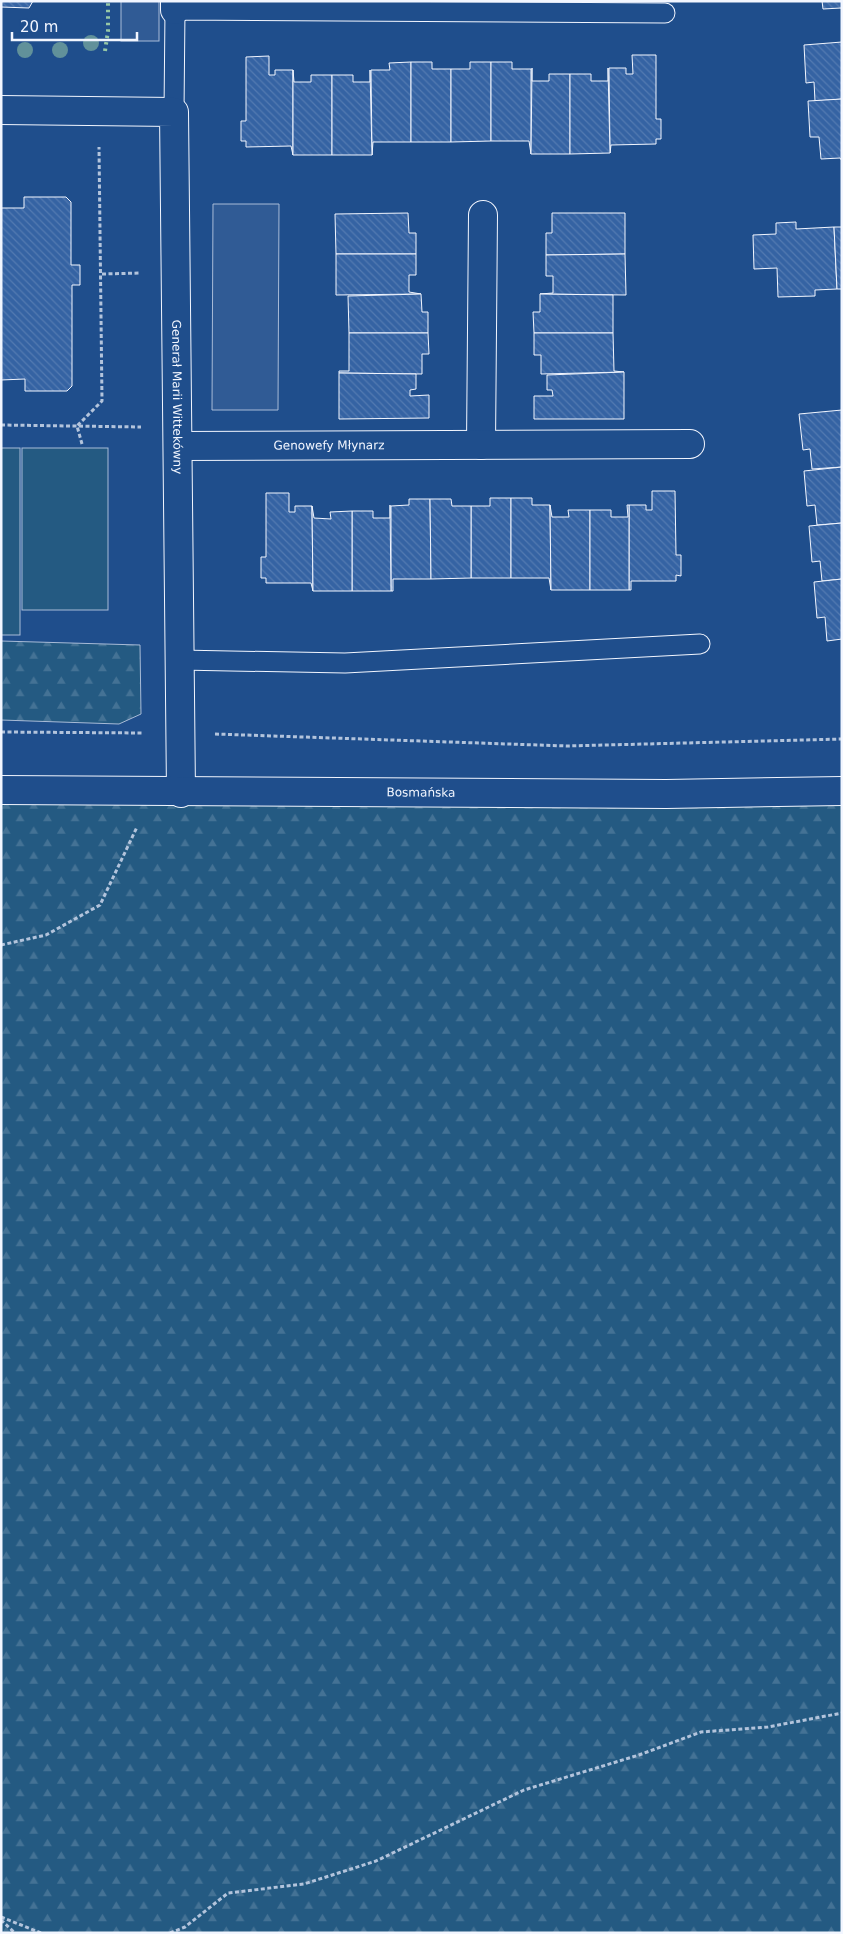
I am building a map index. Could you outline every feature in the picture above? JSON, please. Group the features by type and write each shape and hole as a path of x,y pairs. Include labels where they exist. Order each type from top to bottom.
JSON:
{"street":[{"path":"1,110 174,112"},
{"name":"Generał Marii Wittekówny","path":"174,112 181,793"},
{"path":"481,445 483,215"},
{"name":"Genowefy Młynarz","path":"178,446 690,444"},
{"name":"Bosmańska","path":"1,790 181,793 666,794 842,791"}],"lane":[{"path":"175,6 504,6 666,13"},
{"name":"Generał Marii Wittekówny","path":"174,112 175,6"},
{"path":"179,660 345,663 700,644"}],"path":[{"path":"77,426 102,401 99,142"},
{"path":"102,274 131,274"},
{"path":"1,425 144,427"},
{"path":"77,426 82,444"},
{"path":"1,732 140,734"},
{"path":"245,736 567,746 842,739"},
{"path":"1,945 46,935 100,905 153,792"},
{"path":"170,1933 185,1927 228,1893 304,1884 376,1861 524,1790 639,1755 701,1732 768,1726 842,1713"},
{"path":"1,1918 14,1933"},
{"path":"1,1918 41,1933"}],"green space":[{"path":"1,448 20,448 20,635 1,635"},
{"path":"22,448 108,448 108,610 22,610"},
{"path":"1,641 140,645 141,714 119,724 1,720"},
{"path":"1,802 842,803 842,1933 1,1933"}],"shaded area":[{"path":"121,1 159,1 159,41 121,41"},
{"path":"213,204 279,204 278,410 212,410"}],"building":[{"path":"1,1 33,1 29,8 1,7"},
{"path":"822,1 842,1 842,10 841,8 823,9"},
{"path":"842,42 842,99 815,101 814,82 806,83 804,45"},
{"path":"632,55 656,55 656,119 661,119 661,139 656,139 656,144 611,145 610,153 609,68 626,68 626,74 633,74"},
{"path":"269,56 269,75 275,75 275,70 293,70 293,155 291,146 246,147 246,141 241,141 241,121 246,121 246,57"},
{"path":"411,62 411,142 373,142 372,155 371,70 390,70 389,63"},
{"path":"411,62 432,62 432,69 451,69 451,142 411,142"},
{"path":"470,62 491,62 491,141 451,142 451,69 470,69"},
{"path":"491,62 512,62 512,69 531,69 531,154 529,141 491,141"},
{"path":"532,68 532,81 549,81 549,74 570,74 570,154 531,154"},
{"path":"608,68 610,153 570,154 570,74 591,74 591,81 608,81"},
{"path":"293,70 294,82 311,82 311,75 332,75 332,155 293,155"},
{"path":"370,70 372,155 332,155 332,75 353,75 353,82 370,82"},
{"path":"842,99 842,161 840,158 821,159 819,137 810,137 808,101"},
{"path":"24,197 66,197 71,202 71,265 80,265 80,285 72,285 72,386 67,391 25,391 25,379 1,380 1,208 24,208"},
{"path":"408,213 409,233 416,233 416,254 336,254 335,214"},
{"path":"552,213 625,213 625,254 546,255 546,233 552,233"},
{"path":"796,222 796,229 834,227 837,289 815,290 815,296 778,297 777,268 754,269 753,235 776,234 776,223"},
{"path":"834,227 842,227 842,289 837,289"},
{"path":"336,254 416,254 416,275 409,275 409,292 421,294 336,295"},
{"path":"625,254 626,295 540,294 553,293 553,276 546,276 546,255"},
{"path":"421,294 422,312 428,312 428,333 349,333 348,296"},
{"path":"540,294 613,295 613,333 534,333 533,312 540,312"},
{"path":"349,333 428,333 429,354 422,354 422,374 339,373 339,371 349,371"},
{"path":"534,333 613,333 614,371 624,372 541,374 541,355 534,355"},
{"path":"624,372 624,419 534,419 534,396 553,396 552,390 547,390 547,375"},
{"path":"339,373 416,374 416,389 410,390 410,396 429,395 429,418 339,419"},
{"path":"842,410 842,467 812,469 810,449 803,450 799,414"},
{"path":"842,467 842,523 817,525 815,505 807,506 804,471"},
{"path":"652,491 675,491 676,555 681,555 681,576 676,575 676,581 631,581 631,590 629,590 629,505 646,505 646,510 652,510"},
{"path":"266,493 289,493 289,512 295,512 295,506 312,506 313,591 311,583 266,583 266,578 261,578 261,557 266,557"},
{"path":"490,498 511,498 511,578 471,578 471,506 490,506"},
{"path":"511,498 532,498 532,505 550,505 551,590 549,578 511,578"},
{"path":"409,499 430,499 431,579 393,579 393,591 391,591 391,506 409,505"},
{"path":"430,499 451,499 452,506 471,506 471,578 431,579"},
{"path":"390,505 391,591 352,591 352,511 373,511 373,518 390,518"},
{"path":"550,505 552,517 569,517 568,510 590,510 590,590 551,590"},
{"path":"627,505 629,505 629,590 590,590 590,510 611,510 611,517 628,517"},
{"path":"312,506 314,518 331,519 330,512 352,511 352,591 313,591"},
{"path":"842,523 842,579 822,581 820,561 812,562 809,526"},
{"path":"842,579 842,639 827,641 825,617 817,618 814,582"}],"hedge":[{"path":"105,51 108,31 108,1"}]}
